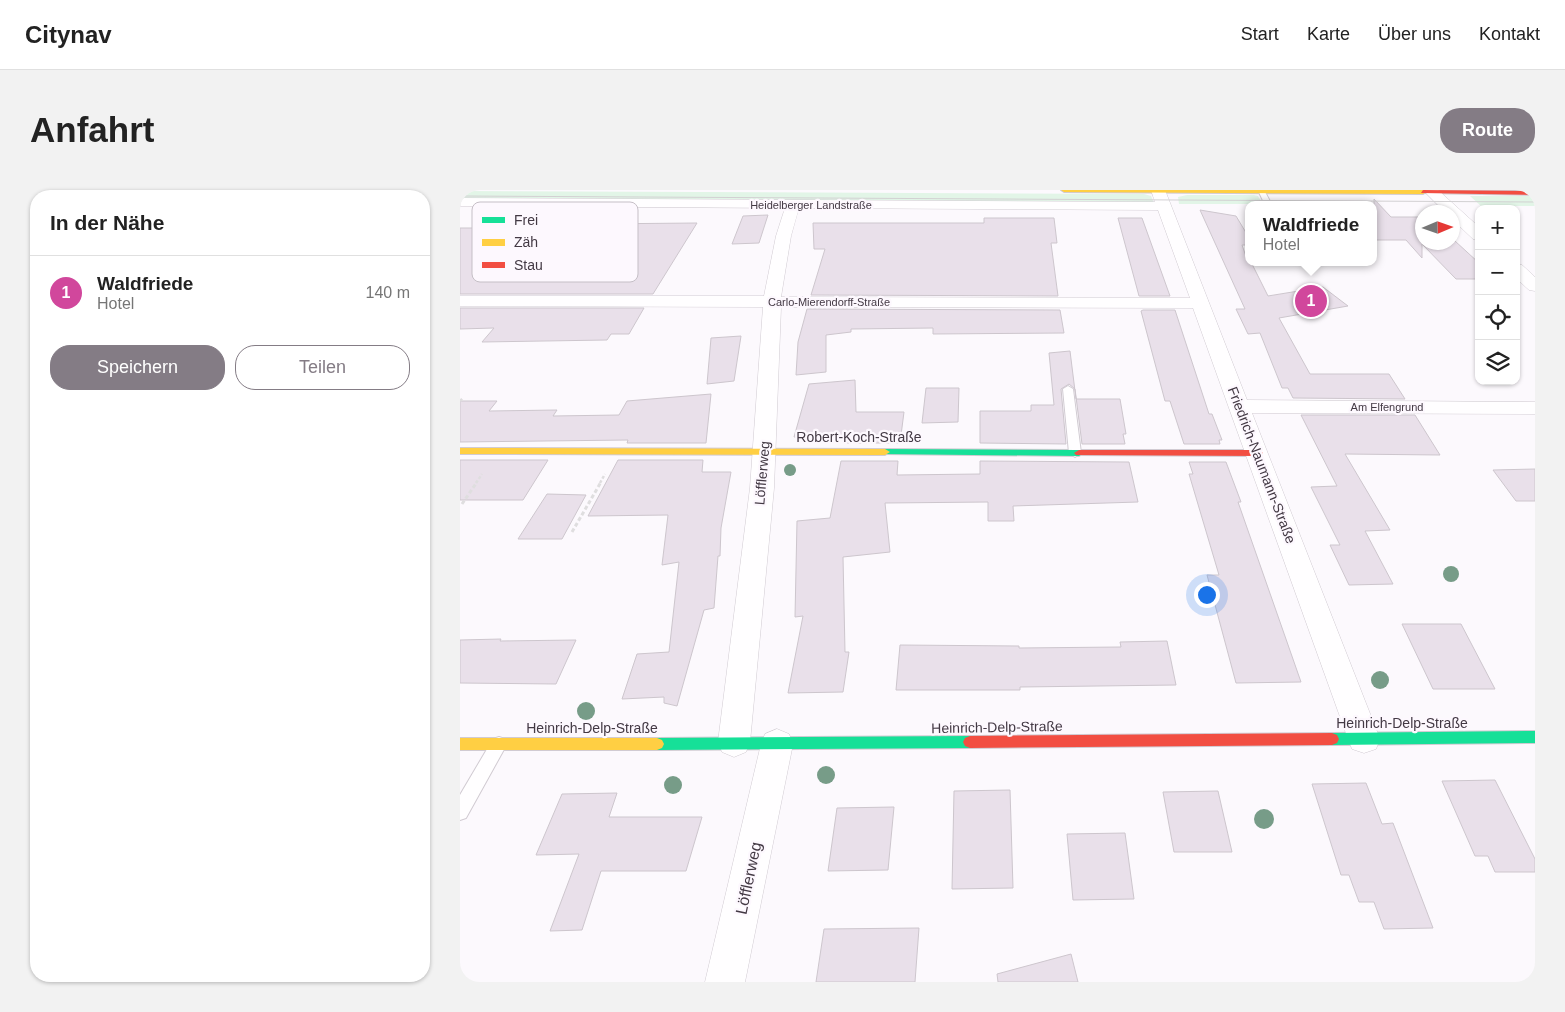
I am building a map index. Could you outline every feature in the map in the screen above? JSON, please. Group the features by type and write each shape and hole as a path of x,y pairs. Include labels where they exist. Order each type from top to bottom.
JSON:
{"street":[{"name":"Heidelberger Landstraße","path":"1064,190 1159,196"},
{"name":"Heidelberger Landstraße","path":"638,203 793,204 1159,196 1261,191 1535,192"},
{"path":"1430,191 1475,232"},
{"name":"Friedrich-Naumann-Straße","path":"1159,196 1258,453 1364,739"},
{"name":"Löfflerweg","path":"734,742 765,452 770,302 783,233 793,204"},
{"path":"1520,273 1535,286"},
{"name":"Carlo-Mierendorff-Straße","path":"460,302 1199,303"},
{"name":"Am Elfengrund","path":"1240,406 1535,408"},
{"name":"Robert-Koch-Straße","path":"460,450 1258,453"},
{"name":"Heinrich-Delp-Straße","path":"460,744 734,742 777,744 1535,737"},
{"name":"Löfflerweg","path":"725,982 777,744"}],"lane":[{"path":"1261,191 1267,201"},
{"path":"1068,389 1075,453"},
{"path":"460,812 499,744"}],"path":[{"path":"462,504 498,451"},
{"path":"572,532 618,451"}],"green space":[{"path":"460,191 1144,194 1151,196 1154,203 460,199"},
{"path":"1187,195 1254,195 1258,196 1261,201 1245,201 1245,204 1179,204 1178,197"},
{"path":"1470,196 1535,196 1535,206 1480,205"}],"building":[{"path":"1377,202 1391,217 1415,217 1415,250 1422,250 1422,258 1406,240 1377,240"},
{"path":"1200,210 1236,216 1245,231 1245,245 1242,245 1245,254 1245,266 1253,266 1268,296 1323,287 1348,306 1279,318 1310,374 1389,374 1405,399 1293,398 1288,388 1282,388 1260,333 1248,334 1236,309 1245,309"},
{"path":"768,215 759,243 732,244 743,216"},
{"path":"984,218 1054,218 1057,243 1051,243 1058,296 811,295 825,249 814,249 813,223 984,223"},
{"path":"1118,218 1142,218 1170,296 1139,296"},
{"path":"697,223 653,294 460,294 460,228 472,228 472,282 638,282 638,224"},
{"path":"1460,246 1475,259 1475,279 1456,279 1428,250 1460,250"},
{"path":"460,308 644,308 629,334 611,334 607,340 482,342 494,328 460,329"},
{"path":"807,309 1060,310 1064,333 933,334 933,328 851,329 851,332 826,335 826,372 796,375 798,342"},
{"path":"1175,310 1209,414 1212,414 1222,440 1219,440 1220,444 1184,444 1170,401 1165,401 1141,311"},
{"path":"741,336 734,381 707,384 711,338"},
{"path":"1070,351 1075,389 1069,384 1061,389 1066,444 980,443 980,411 1031,411 1031,405 1054,405 1049,353"},
{"path":"855,380 856,412 904,412 900,443 844,443 845,437 794,437 809,384"},
{"path":"926,388 959,388 958,422 922,423"},
{"path":"711,394 706,443 627,443 628,440 460,442 460,401 497,401 489,411 557,410 553,416 619,415 627,401"},
{"path":"1076,399 1120,399 1126,434 1123,434 1125,444 1082,444"},
{"path":"1301,415 1415,415 1440,455 1345,454 1390,530 1365,531 1393,584 1349,585 1330,545 1340,545 1311,487 1337,486"},
{"path":"460,460 548,460 523,500 460,500"},
{"path":"618,460 703,460 702,472 731,472 721,528 714,608 704,610 677,706 664,703 664,697 622,699 637,654 669,652 679,562 662,565 668,515 588,516"},
{"path":"841,461 898,461 897,475 980,474 980,461 1129,462 1138,502 1013,506 1014,521 988,521 988,502 885,503 890,552 843,557 845,652 849,652 843,692 788,693 803,616 795,617 797,521 830,518"},
{"path":"1189,462 1226,462 1241,502 1238,502 1301,682 1236,683 1207,575 1219,575 1189,474 1193,474"},
{"path":"1535,469 1535,501 1516,501 1493,470"},
{"path":"547,494 586,495 562,539 518,539"},
{"path":"1402,624 1461,624 1495,689 1433,689"},
{"path":"501,639 500,641 576,640 556,684 460,683 460,640"},
{"path":"1167,641 1176,685 1020,687 1020,690 896,690 900,645 1019,646 1019,648 1121,647 1120,642"},
{"path":"1495,780 1535,859 1535,872 1495,872 1488,856 1475,856 1442,781"},
{"path":"1366,783 1382,824 1393,823 1433,928 1384,929 1374,902 1359,902 1349,875 1341,875 1312,784"},
{"path":"1010,790 1013,888 952,889 954,791"},
{"path":"1218,791 1232,852 1174,852 1163,792"},
{"path":"617,793 609,817 702,817 686,871 601,871 582,930 550,931 579,854 536,855 562,794"},
{"path":"894,807 888,870 828,871 837,808"},
{"path":"1125,833 1134,899 1073,900 1067,834"},
{"path":"919,928 915,982 816,982 824,929"},
{"path":"1071,954 1078,982 998,982 997,974"}],"tram line":[{"path":"460,196 1356,201"},
{"path":"1377,201 1535,202"}],"traffic: fast":[{"path":"885,452 1079,453"},
{"path":"1332,739 1535,737"},
{"path":"657,744 970,742"}],"traffic: slow":[{"path":"1064,190 1423,192"},
{"path":"460,451 885,452"},
{"path":"460,744 657,744"}],"traffic: jam":[{"path":"1423,192 1535,193"},
{"path":"1079,453 1258,453"},
{"path":"970,742 1332,739"}],"place":[{"name":"Waldfriede","path":"1311,301"}]}
